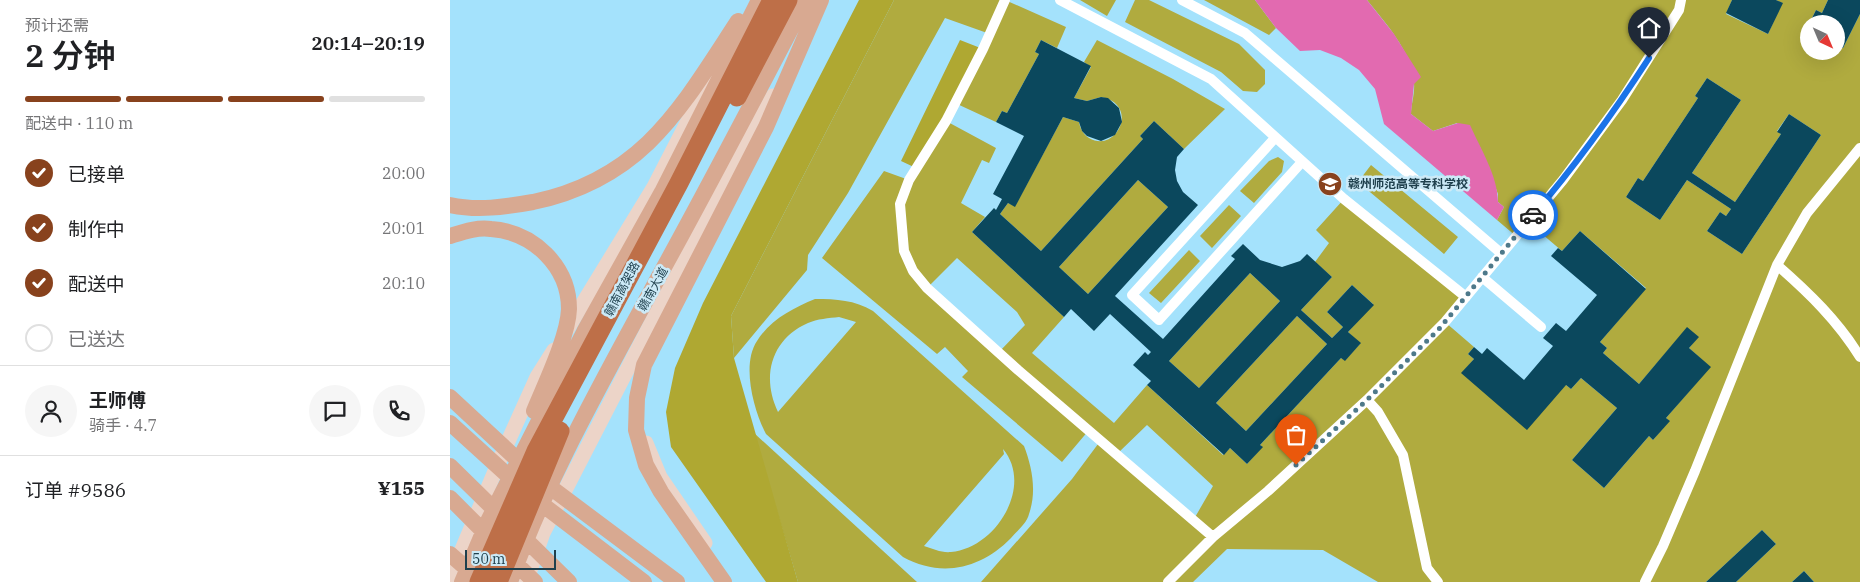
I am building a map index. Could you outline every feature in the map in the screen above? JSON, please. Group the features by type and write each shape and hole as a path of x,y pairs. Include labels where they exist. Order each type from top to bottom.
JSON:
{"highway":[{"name":"赣南高架路","path":"480,582 536,451 679,183 772,0"},
{"name":"赣南高架路","path":"498,582 555,442 788,0"}],"main road":[{"path":"487,523 584,332 662,192 758,0"},
{"name":"赣南大道","path":"510,582 529,528 562,456 623,360 806,0"},
{"path":"724,582 661,492 646,465 636,430 637,398 644,365 766,127 821,0"},
{"path":"450,207 467,208 524,204 556,197 591,184 624,164 654,140 681,108 749,3"},
{"path":"450,236 468,230 490,228 510,232 529,240 546,253 559,269 566,289 569,309 564,332 546,382 462,582"},
{"path":"450,397 534,475 677,582"},
{"path":"450,423 526,492 644,582"},
{"path":"450,466 569,582"},
{"path":"450,498 535,582"},
{"path":"450,554 480,582"}],"street":[{"path":"526,582 543,533 623,360 827,0"},
{"path":"730,582 689,516 660,477 643,436 642,397 655,359 795,80 827,0"},
{"path":"1005,0 983,49 946,121 909,180 900,204 904,250 913,271 927,288 1018,370 1213,537"},
{"path":"1060,0 1211,79 1301,163 1466,298"},
{"path":"1182,0 1245,33 1502,254"},
{"path":"1168,582 1213,537 1268,491 1367,400 1439,329 1562,180 1622,100 1679,10 1681,0"},
{"path":"450,578 537,377 654,187 749,3"},
{"path":"1274,139 1132,295 1159,320 1301,163"},
{"path":"1645,582 1663,546 1695,471 1777,265 1807,213 1860,148"},
{"path":"1777,265 1806,290 1844,332 1860,357"},
{"path":"1482,277 1540,328"},
{"path":"1367,400 1378,412 1402,455 1427,568 1438,582"}],"shaded area":[{"path":"859,0 894,0 731,316 734,358 798,582 766,582 671,447 666,412 675,368 703,303"},
{"path":"894,0 1005,0 1066,27 1057,48 1041,40 1035,52 1039,54 1007,113 1002,111 996,122 955,103 990,34 945,18 848,193 808,255 807,270 734,358 731,316"},
{"path":"1080,0 1116,0 1107,16"},
{"path":"1135,0 1149,0 1239,44 1265,70 1265,84 1257,92 1243,91 1221,72 1125,22"},
{"path":"1204,0 1255,0 1276,28 1269,35"},
{"path":"1255,0 1367,0 1394,34 1421,77 1414,84 1411,114 1433,131 1458,123 1470,125 1492,172 1498,202 1504,207 1497,220 1384,124 1375,89 1359,70 1341,58 1320,50 1300,51 1276,28"},
{"path":"1367,0 1732,0 1726,14 1768,34 1782,3 1776,0 1828,0 1822,13 1816,10 1814,15 1800,15 1800,60 1845,60 1845,44 1860,14 1860,582 1814,582 1804,571 1792,582 1736,582 1776,544 1762,530 1706,582 1378,582 1323,550 1227,549 1193,582 981,582 1072,479 1101,440 1089,430 1062,462 962,377 968,371 945,347 937,354 822,258 884,171 909,180 946,121 996,148 989,163 982,160 961,203 985,217 972,232 1064,317 1032,353 1114,423 1147,385 1223,455 1230,448 1247,464 1262,447 1260,445 1341,358 1345,360 1360,344 1348,332 1373,304 1352,285 1327,312 1343,327 1332,338 1301,310 1332,277 1315,262 1329,243 1316,230 1344,199 1466,297 1445,322 1474,347 1468,354 1474,359 1462,373 1566,385 1571,389 1581,378 1617,408 1572,460 1604,488 1649,436 1653,440 1669,421 1666,418 1710,367 1689,348 1698,337 1687,328 1639,384 1603,353 1607,348 1600,342 1646,288 1580,231 1562,251 1528,222 1517,237 1497,220 1504,207 1498,202 1498,194 1480,147 1457,123 1433,131 1411,114 1414,91 1412,71 1403,49","holes":["1707,78 1741,100 1692,173 1735,202 1781,134 1777,131 1789,114 1821,135 1742,254 1707,231 1720,212 1726,216 1731,209 1687,180 1660,220 1626,197 1638,178 1643,181 1698,98 1695,96","957,258 1017,312 1025,325 999,352 927,288","1147,425 1213,486 1194,519 1118,453"]},
{"path":"960,40 983,49 916,168 901,161"},
{"path":"1097,40 1173,79 1225,109 1184,149 1154,121 1140,136 1143,139 1041,251 1000,214 1008,203 1015,206 1063,117 1079,122 1082,131 1089,138 1099,141 1108,139 1115,134 1120,126 1122,117 1120,109 1113,101 1101,97 1087,101 1074,98 1091,67 1084,62"},
{"path":"1278,157 1284,161 1282,172 1254,203 1240,191 1269,161"},
{"path":"1371,165 1458,237 1444,254 1358,182"},
{"path":"1138,180 1168,207 1088,294 1059,267"},
{"path":"1229,205 1241,216 1212,248 1200,236"},
{"path":"1189,250 1200,261 1161,303 1149,293"},
{"path":"1250,273 1280,301 1199,388 1169,361"},
{"path":"815,299 852,302 873,311 1024,446 1032,479 1033,497 1028,517 1024,524 999,549 974,563 960,567 932,567 903,557 766,434 757,413 751,388 750,362 752,351 762,334 775,321 790,311","holes":["839,317 856,322 778,412 770,386 770,373 778,349 795,330 808,323","1003,449 1012,464 1014,480 1012,497 1006,513 995,527 982,539 967,548 948,552 924,546 1004,454"]},
{"path":"1297,316 1327,344 1246,431 1216,403"},
{"path":"754,433 917,582 798,582"}],"building":[{"path":"1732,0 1776,0 1783,3 1768,34 1726,13"},
{"path":"1828,0 1860,0 1860,14 1845,44 1845,15 1814,15 1816,10 1822,13"},
{"path":"1041,40 1091,66 1074,98 1087,101 1101,97 1108,98 1119,108 1122,122 1115,135 1101,141 1087,136 1082,131 1079,122 1063,117 1015,207 1008,203 1000,214 1041,251 1143,139 1140,136 1154,121 1184,149 1177,157 1175,170 1177,181 1183,192 1198,205 1115,296 1163,339 1235,259 1231,256 1243,244 1260,260 1282,267 1300,261 1307,254 1332,277 1301,310 1332,338 1343,327 1327,312 1352,285 1374,305 1348,332 1361,343 1345,361 1341,358 1260,445 1263,447 1247,464 1230,448 1224,455 1147,385 1151,381 1133,365 1145,352 1148,355 1151,352 1110,314 1094,331 1071,309 1064,317 972,232 994,208 996,210 1002,199 993,194 1024,136 996,122 1002,111 1007,113 1039,54 1035,52","holes":["1138,180 1168,207 1088,294 1059,267","1250,273 1280,301 1199,388 1169,361","1297,316 1327,344 1246,431 1216,403"]},
{"path":"1707,78 1741,100 1692,173 1735,202 1781,134 1777,132 1789,114 1821,135 1742,254 1707,231 1720,212 1726,216 1731,209 1687,180 1660,220 1626,197 1638,178 1643,181 1698,98 1695,96"},
{"path":"1580,231 1646,289 1600,342 1607,348 1603,353 1639,384 1687,327 1699,337 1689,348 1711,367 1666,418 1670,421 1653,440 1649,436 1604,488 1572,460 1617,408 1581,378 1571,389 1566,385 1527,430 1461,373 1474,359 1468,354 1474,347 1482,354 1487,348 1524,380 1553,346 1543,338 1556,323 1566,331 1597,295 1551,256 1558,248 1562,251"},
{"path":"1762,530 1776,544 1736,582 1706,582"},
{"path":"1804,571 1814,582 1792,582"}],"way so far":[{"path":"1296,465 1367,400 1439,329 1517,237 1533,215"}],"place":[{"name":"赣州师范高等专科学校","path":"1330,184"}],"route":[{"path":"1533,215 1562,180 1622,100 1649,58"}]}
